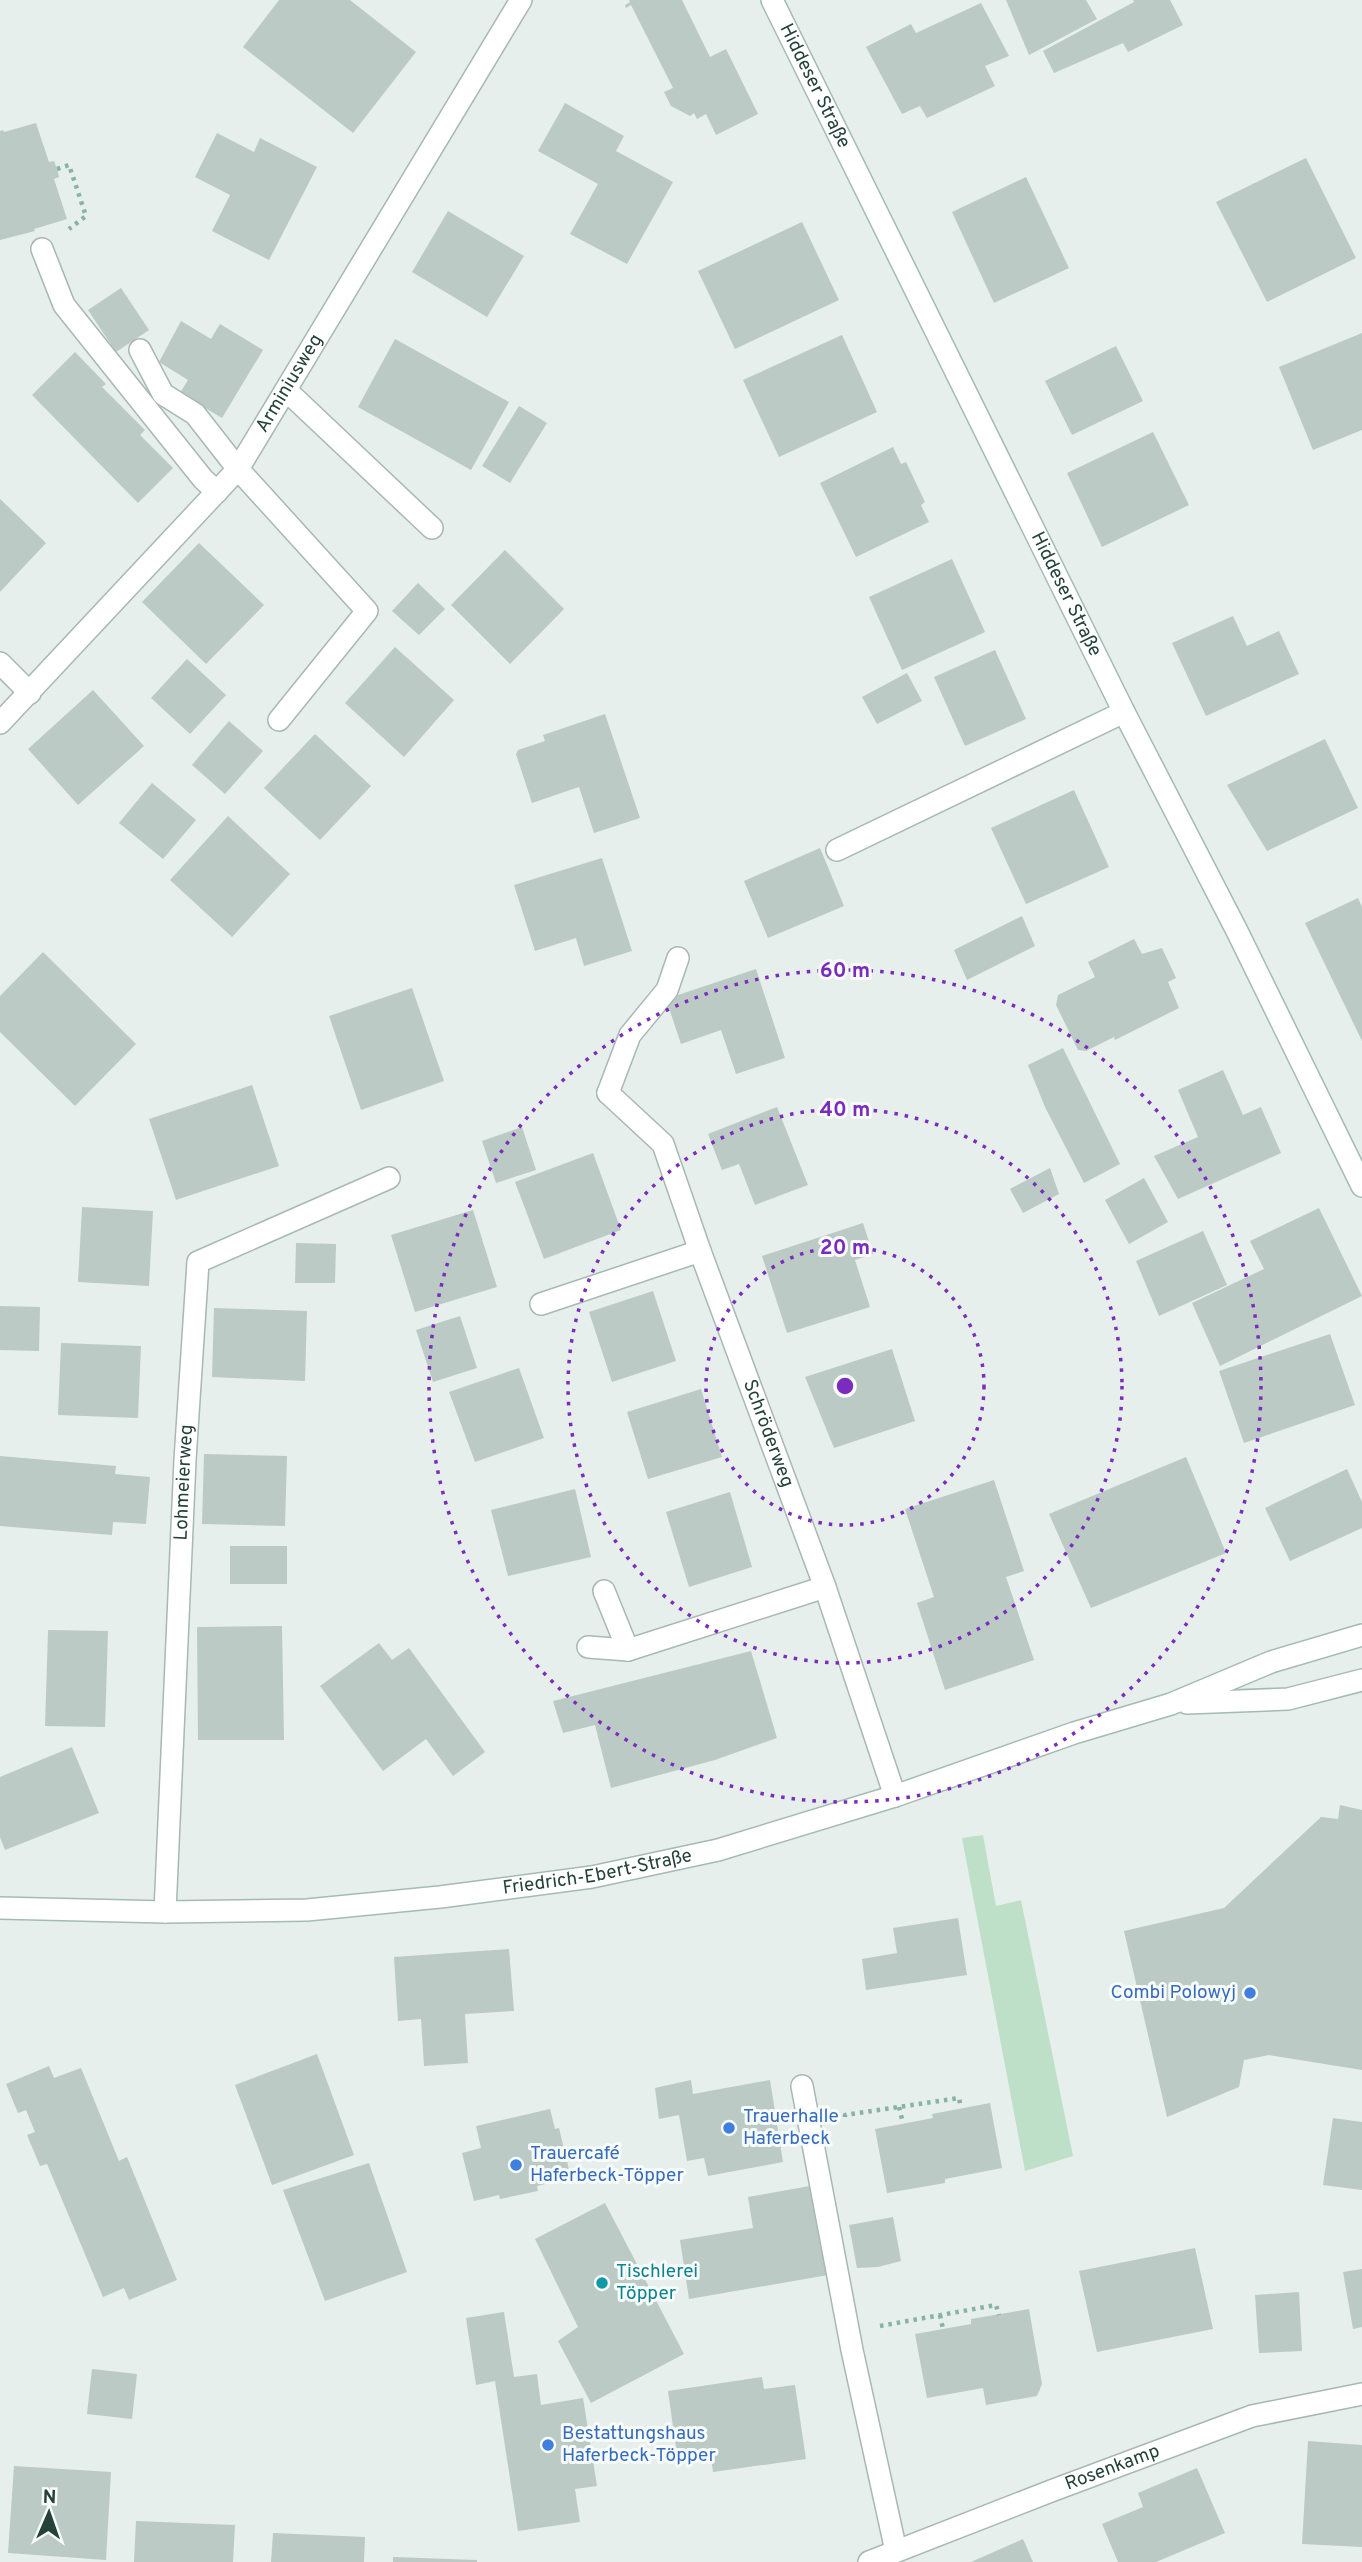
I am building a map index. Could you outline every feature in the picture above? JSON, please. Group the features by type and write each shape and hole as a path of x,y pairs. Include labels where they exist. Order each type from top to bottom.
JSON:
{"street":[{"name":"Arminiusweg","path":"0,723 238,469 522,0"},
{"name":"Hiddeser Straße","path":"772,0 1362,1186"},
{"path":"42,249 64,305 203,479 217,492"},
{"path":"140,350 163,394 195,414 238,469 367,611 279,720"},
{"path":"287,391 432,528"},
{"path":"0,663 30,693"},
{"path":"837,850 1124,712"},
{"name":"Schröderweg","path":"678,958 667,990 630,1035 608,1093 663,1144 825,1587 895,1796"},
{"name":"Lohmeierweg","path":"164,1912 185,1460 198,1262 390,1178"},
{"path":"541,1304 700,1251"},
{"path":"588,1647 628,1650 825,1587"},
{"path":"604,1591 628,1650"},
{"name":"Friedrich-Ebert-Straße","path":"0,1908 164,1912 307,1910 440,1897 592,1877 718,1850 895,1796 1074,1733 1171,1704 1271,1662 1362,1635"},
{"name":"Friedrich-Ebert-Straße","path":"1171,1704 1288,1699 1362,1680"},
{"path":"802,2086 849,2332 896,2551"},
{"name":"Rosenkamp","path":"869,2562 1252,2416 1362,2395"}],"path":[{"path":"42,249 86,216 69,166 57,169"},
{"path":"841,2128 845,2115 959,2098 961,2108"},
{"path":"899,2107 903,2123"},
{"path":"849,2332 996,2305 999,2315"},
{"path":"940,2315 943,2329"}],"green space":[{"path":"983,1835 996,1906 1021,1900 1073,2156 1025,2171 962,1838"}],"building":[{"path":"279,0 350,0 416,52 353,133 243,47"},
{"path":"629,0 682,0 710,57 726,49 758,114 716,135 706,114 697,119 694,113 690,116 671,106 664,92 673,88 631,5 626,8"},
{"path":"1006,0 1086,0 1097,19 1029,55"},
{"path":"1133,0 1170,0 1183,25 1128,52 1123,43 1054,73 1043,51 1134,2"},
{"path":"981,3 1009,56 985,66 995,86 927,118 920,106 902,114 866,47 911,24 916,33"},
{"path":"565,103 624,136 616,151 673,182 627,264 570,234 598,184 538,151"},
{"path":"36,123 49,162 54,161 57,169 59,177 54,179 67,219 0,240 0,131"},
{"path":"217,133 254,152 260,138 317,167 269,260 212,231 230,195 195,177"},
{"path":"1306,158 1356,258 1267,302 1216,202"},
{"path":"1026,177 1069,268 994,303 952,212"},
{"path":"448,211 524,256 487,317 412,272"},
{"path":"802,222 839,300 735,349 698,271"},
{"path":"121,288 149,330 116,352 88,310"},
{"path":"181,321 211,339 220,324 263,350 222,418 180,393 188,380 159,362"},
{"path":"1362,333 1362,430 1313,450 1279,367"},
{"path":"842,335 877,412 779,457 743,380"},
{"path":"395,339 509,402 471,470 358,407"},
{"path":"1116,346 1143,401 1072,435 1045,381"},
{"path":"75,352 106,384 102,387 145,430 140,435 173,468 138,503 32,395"},
{"path":"519,406 547,423 510,483 482,466"},
{"path":"1153,432 1189,505 1102,547 1067,473"},
{"path":"893,447 901,464 906,462 925,502 921,505 929,522 856,557 820,483"},
{"path":"0,499 46,543 0,592"},
{"path":"199,543 264,605 206,664 142,602"},
{"path":"505,550 564,609 510,664 451,605"},
{"path":"952,559 985,632 902,670 869,597"},
{"path":"418,583 445,609 419,635 392,611"},
{"path":"1233,616 1247,646 1279,631 1299,674 1206,716 1172,643"},
{"path":"395,647 454,700 404,757 345,703"},
{"path":"995,650 1026,719 965,746 934,677"},
{"path":"187,659 226,695 190,734 151,698"},
{"path":"907,673 922,701 877,724 862,697"},
{"path":"93,690 144,746 78,805 28,749"},
{"path":"605,714 640,818 594,833 579,787 532,803 516,754 518,750 545,741 543,735"},
{"path":"229,721 263,751 225,794 192,765"},
{"path":"315,734 371,786 320,840 264,788"},
{"path":"1325,739 1358,808 1267,851 1227,785"},
{"path":"152,783 196,820 163,859 119,823"},
{"path":"1074,790 1109,867 1026,904 991,828"},
{"path":"228,816 290,874 232,937 170,880"},
{"path":"820,848 844,906 768,938 744,881"},
{"path":"602,858 632,951 584,966 576,938 535,951 514,885"},
{"path":"1358,898 1362,907 1362,1041 1305,923"},
{"path":"1022,916 1035,946 967,980 954,950"},
{"path":"1134,939 1142,954 1162,948 1176,978 1168,982 1179,1008 1115,1040 1114,1037 1086,1051 1078,1050 1056,1005 1058,995 1095,977 1088,962"},
{"path":"43,952 136,1044 75,1106 0,1032 0,996"},
{"path":"756,969 785,1058 736,1074 721,1030 681,1044 666,999"},
{"path":"412,988 444,1081 361,1110 329,1016"},
{"path":"1063,1048 1120,1164 1084,1183 1045,1107 1028,1065"},
{"path":"1223,1070 1243,1115 1261,1107 1281,1153 1178,1199 1154,1156 1198,1137 1178,1090"},
{"path":"252,1085 279,1166 176,1200 149,1119"},
{"path":"777,1107 808,1185 755,1205 739,1164 722,1170 708,1134"},
{"path":"522,1127 536,1170 496,1183 482,1141"},
{"path":"593,1153 621,1230 544,1259 515,1182"},
{"path":"1050,1168 1059,1194 1023,1213 1010,1189"},
{"path":"1144,1178 1168,1222 1129,1244 1105,1200"},
{"path":"82,1207 153,1211 149,1286 78,1282"},
{"path":"1319,1208 1362,1296 1220,1366 1192,1303 1264,1269 1250,1241"},
{"path":"473,1210 497,1287 415,1312 391,1235"},
{"path":"863,1223 873,1254 855,1260 870,1307 787,1333 762,1256"},
{"path":"1203,1231 1227,1285 1159,1316 1136,1261"},
{"path":"296,1243 336,1244 335,1283 295,1283"},
{"path":"653,1291 676,1361 612,1382 589,1312"},
{"path":"0,1306 40,1307 39,1351 0,1350"},
{"path":"214,1308 307,1311 305,1381 212,1377"},
{"path":"460,1316 477,1368 433,1382 416,1330"},
{"path":"1330,1334 1355,1405 1244,1443 1219,1371"},
{"path":"61,1343 141,1346 138,1418 58,1415"},
{"path":"892,1349 915,1421 834,1448 805,1377"},
{"path":"519,1368 544,1438 475,1462 449,1392"},
{"path":"701,1389 722,1457 648,1479 627,1412"},
{"path":"204,1454 287,1456 285,1526 202,1524"},
{"path":"0,1456 116,1466 115,1474 150,1477 146,1524 113,1522 112,1535 0,1526"},
{"path":"1186,1457 1226,1553 1091,1608 1049,1514"},
{"path":"1347,1469 1362,1502 1362,1528 1290,1561 1265,1508"},
{"path":"994,1480 1024,1571 1006,1577 1034,1660 945,1690 917,1603 934,1597 905,1509"},
{"path":"575,1489 591,1557 508,1576 491,1510"},
{"path":"730,1492 752,1567 689,1587 666,1512"},
{"path":"230,1546 287,1546 287,1584 230,1584"},
{"path":"282,1626 284,1740 198,1740 197,1627"},
{"path":"48,1630 108,1631 105,1727 45,1726"},
{"path":"379,1643 392,1660 409,1648 485,1752 453,1776 426,1739 383,1771 320,1686"},
{"path":"751,1651 777,1738 715,1760 611,1788 595,1725 563,1733 553,1701"},
{"path":"72,1747 99,1813 5,1850 0,1837 0,1777"},
{"name":"Combi Polowyj","path":"1340,1805 1362,1810 1362,2070 1269,2055 1244,2060 1239,2087 1167,2117 1124,1931 1224,1908 1321,1817 1338,1819"},
{"path":"958,1918 967,1975 866,1990 862,1959 897,1953 893,1928"},
{"path":"509,1949 514,2011 465,2014 468,2063 424,2066 421,2019 398,2021 394,1957"},
{"path":"317,2054 354,2155 272,2185 235,2085"},
{"path":"49,2066 54,2078 81,2068 119,2161 127,2157 177,2280 129,2300 124,2288 103,2297 47,2164 40,2166 27,2135 35,2132 26,2110 18,2113 6,2084"},
{"name":"Trauerhalle Haferbeck","path":"691,2080 693,2094 770,2080 783,2162 708,2176 704,2158 687,2161 679,2115 659,2119 655,2088"},
{"path":"990,2103 1002,2168 945,2179 945,2183 887,2193 875,2129"},
{"name":"Trauercafé Haferbeck-Töpper","path":"550,2109 555,2129 559,2128 571,2178 537,2186 538,2191 474,2201 462,2153 481,2148 476,2126"},
{"path":"1333,2118 1362,2122 1362,2190 1323,2185"},
{"path":"369,2163 407,2272 325,2301 283,2190"},
{"path":"810,2186 815,2216 823,2215 834,2274 689,2299 680,2240 753,2228 748,2197"},
{"name":"Tischlerei Töpper","path":"605,2203 684,2354 591,2403 558,2341 578,2327 535,2239"},
{"path":"893,2217 901,2261 878,2267 857,2268 849,2225"},
{"path":"1195,2248 1213,2329 1097,2352 1079,2271"},
{"path":"1362,2269 1362,2327 1353,2329 1343,2272"},
{"path":"1299,2292 1302,2351 1259,2353 1255,2295"},
{"path":"1029,2309 1042,2384 1037,2396 986,2405 983,2388 927,2398 915,2334 971,2324 971,2319"},
{"name":"Bestattungshaus Haferbeck-Töpper","path":"504,2312 514,2377 537,2374 541,2405 583,2398 597,2486 575,2489 580,2522 518,2531 495,2381 476,2385 466,2318"},
{"path":"92,2369 137,2374 132,2419 87,2414"},
{"path":"762,2377 764,2389 795,2385 806,2459 713,2472 710,2450 677,2455 668,2391"},
{"path":"1308,2441 1362,2445 1362,2547 1302,2544"},
{"path":"14,2466 111,2472 106,2560 8,2553"},
{"path":"1197,2468 1225,2533 1156,2562 1118,2562 1102,2524 1143,2507 1138,2493"},
{"path":"136,2521 235,2525 233,2562 134,2562"},
{"path":"273,2533 365,2537 364,2562 271,2562"},
{"path":"1023,2539 1033,2562 971,2562"},
{"path":"393,2557 477,2560 477,2562 393,2562"}],"place":[{"name":"Combi Polowyj","path":"1250,1993"},
{"name":"Trauerhalle Haferbeck","path":"729,2128"},
{"name":"Trauercafé Haferbeck-Töpper","path":"516,2165"},
{"name":"Tischlerei Töpper","path":"602,2283"},
{"name":"Bestattungshaus Haferbeck-Töpper","path":"548,2445"}]}
